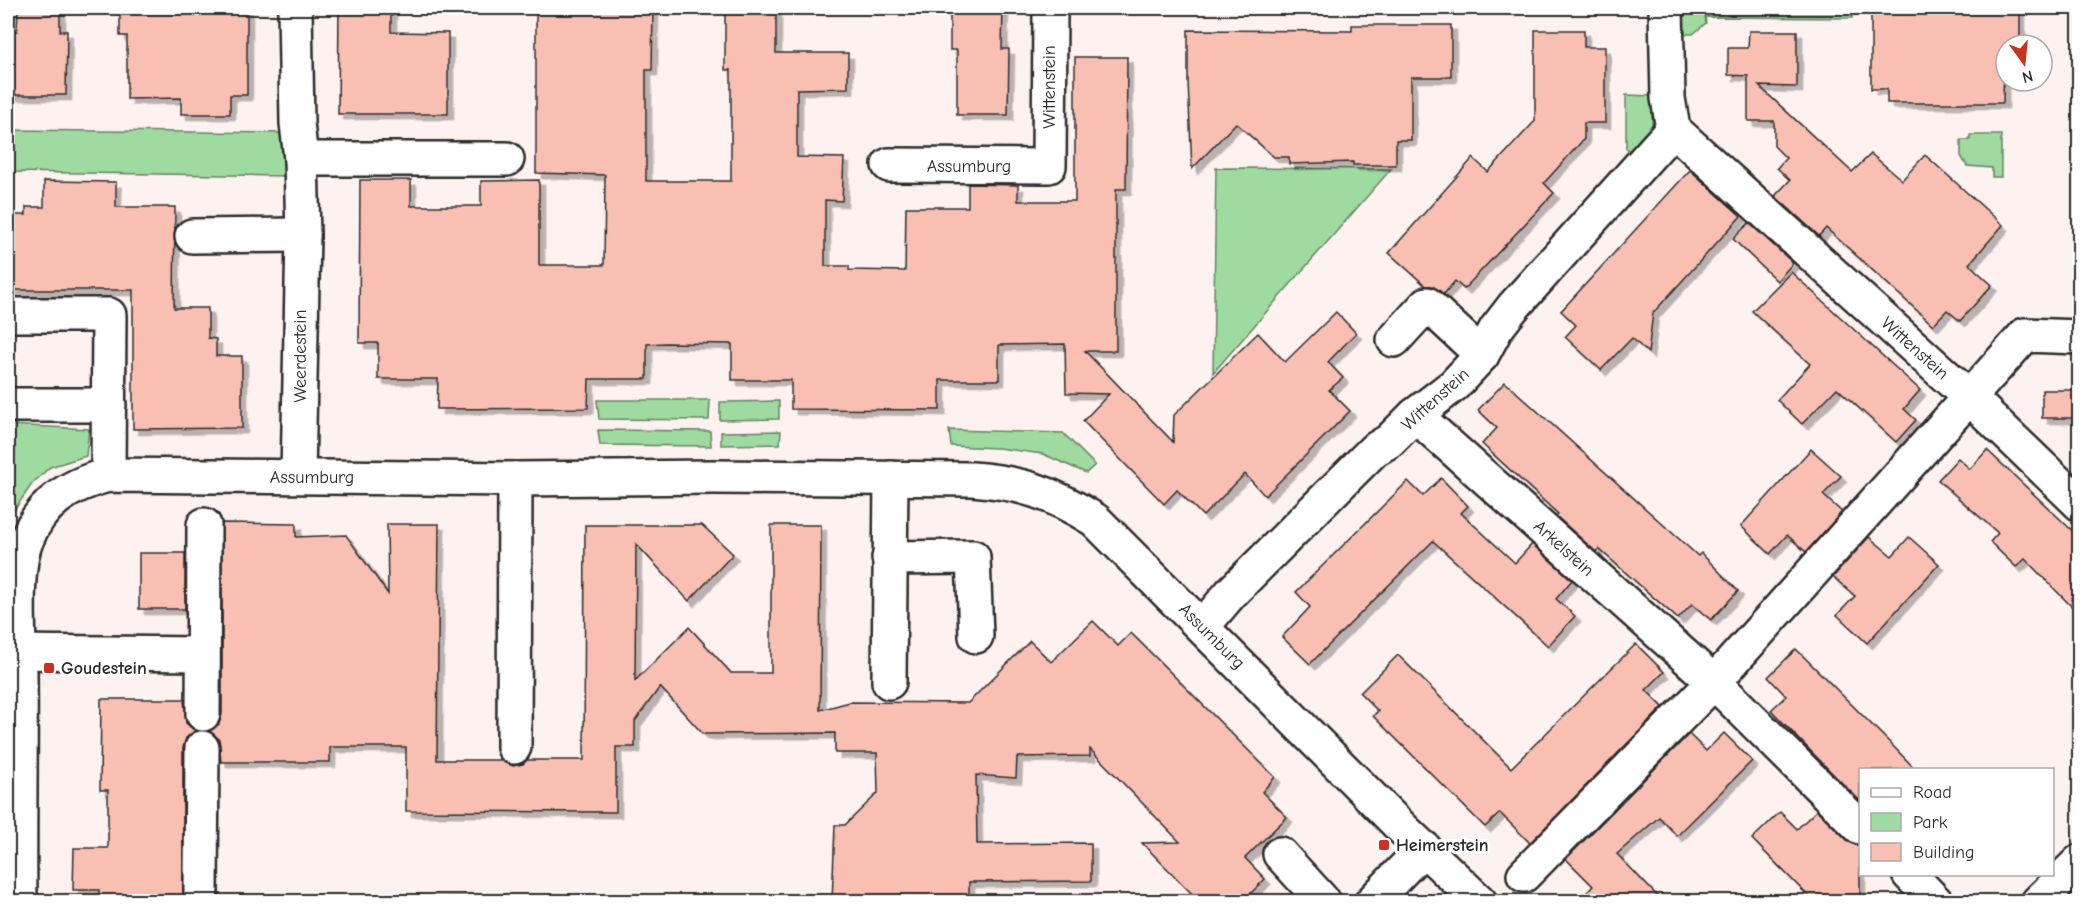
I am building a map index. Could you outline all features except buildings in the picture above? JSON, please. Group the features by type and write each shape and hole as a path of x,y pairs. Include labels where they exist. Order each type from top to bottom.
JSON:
{"street":[{"name":"Weerdestein","path":"295,8 297,123 301,159 303,236 298,477"},
{"name":"Wittenstein","path":"1049,166 1050,8"},
{"path":"1666,8 1668,98 1673,129"},
{"name":"Wittenstein","path":"1203,626 1231,592 1374,450 1389,441 1415,415 1454,385 1482,355 1496,329 1513,308 1673,129 1969,397 2079,504"},
{"path":"301,159 507,159"},
{"name":"Assumburg","path":"889,165 1049,166"},
{"path":"192,236 303,236"},
{"path":"1394,340 1427,304 1482,355"},
{"path":"8,315 109,315 108,475"},
{"path":"1524,875 1714,682 2025,335 2079,337"},
{"path":"8,405 109,405"},
{"name":"Arkelstein","path":"1415,415 1714,682 1859,826"},
{"name":"Assumburg","path":"20,902 13,652 20,564 26,541 36,521 51,503 67,489 87,480 108,475 515,479 647,477 972,479 998,481 1042,491 1066,502 1095,520 1480,902"},
{"path":"889,682 891,478"},
{"path":"514,747 515,479"},
{"path":"203,714 204,525"},
{"path":"889,558 974,557 976,636"},
{"path":"13,652 202,654"},
{"path":"201,891 202,748"},
{"path":"1372,902 1424,848"},
{"path":"1280,855 1324,902"},
{"path":"2038,902 2079,861"},
{"path":"1911,876 1936,902"}],"green space":[{"path":"1680,8 1853,8 1852,18 1705,17 1706,23 1693,34 1679,34"},
{"path":"1626,95 1652,96 1652,132 1632,152 1626,148"},
{"path":"8,130 290,133 290,176 8,172"},
{"path":"1970,135 2001,135 2001,177 1992,177 1992,168 1967,166 1961,156 1961,140 1970,140"},
{"path":"1216,168 1391,169 1213,373"},
{"path":"597,400 710,400 709,420 599,419"},
{"path":"779,401 779,419 720,420 720,402"},
{"path":"8,425 89,429 86,456 50,467 32,484 8,519"},
{"path":"598,430 710,431 711,446 600,445"},
{"path":"949,430 1063,433 1095,465 1086,473 1043,454 998,448 951,446"},
{"path":"781,431 780,444 721,445 721,432"},
{"path":"473,896 482,898 484,901 354,901 362,897"},
{"path":"527,899 686,900 686,901 523,901"}],"place":[{"name":"Goudestein","path":"49,668"},
{"name":"Heimerstein","path":"1384,845"}]}
